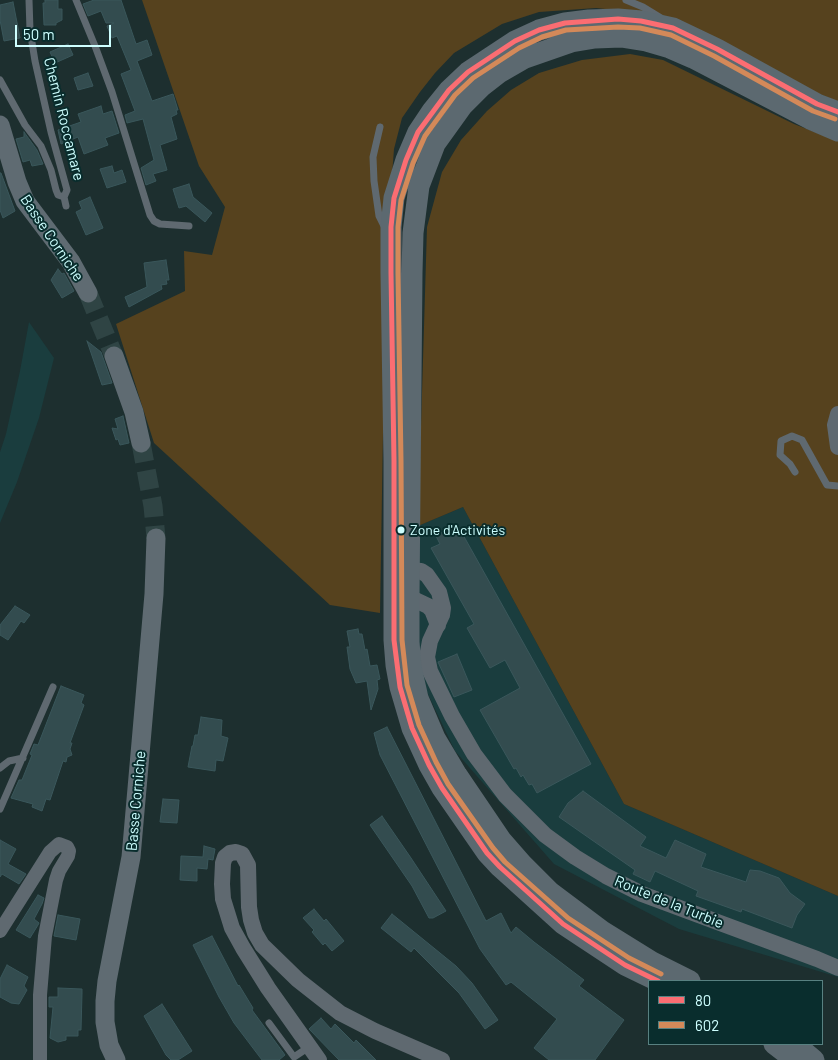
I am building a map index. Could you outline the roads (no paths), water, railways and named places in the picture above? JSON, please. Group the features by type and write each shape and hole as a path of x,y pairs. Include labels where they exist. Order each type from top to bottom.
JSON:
{"main road":[{"path":"688,980 652,962 602,931 550,892 522,864 501,840 457,775 425,717 418,698 411,667 403,588 394,554 391,234 394,198 406,160 418,132 449,90 468,72 514,41 539,30 566,23 589,20 641,21 673,28 718,49 817,104 838,112"},
{"path":"656,980 625,965 557,919 486,853 429,765 418,744 404,706 396,665 403,588 413,233 419,186 435,144 463,105 481,87 499,73 525,58 571,42 595,38 621,37 646,41 670,48 810,119 838,131"},
{"name":"Basse Corniche","path":"0,125 17,182 25,201 71,262 88,293"},
{"path":"114,356 134,412 141,443"},
{"name":"Basse Corniche","path":"116,1060 109,1044 105,1022 105,1001 107,981 131,858 154,594 156,538"},
{"path":"775,1045 795,1060"},
{"path":"795,1045 814,1060"}],"street":[{"path":"838,414 835,425 838,447"},
{"name":"Route de la Turbie","path":"403,588 421,571 427,575 439,592 443,608 430,641 427,656 430,671 452,716 474,754 505,795 545,835 575,857 606,876 642,894 838,968"},
{"path":"403,588 428,606 436,617 438,624"},
{"path":"0,932 50,852 59,844 67,847 69,851 68,856 56,880 45,936 40,995 40,1060"},
{"path":"319,1060 243,948 227,913 222,884 223,863 225,857 238,848 248,865 251,920 255,933 262,945 272,956 298,980 340,1013 375,1032 442,1060"}],"lane":[{"name":"Chemin Roccamare","path":"0,80 25,125 41,146 49,164 56,190 58,194 64,197 68,190 51,132 35,61 30,30 29,0"},
{"path":"76,0 96,46 112,92 150,215 154,221 160,224 189,226"},
{"path":"626,0 661,17 673,28"},
{"path":"380,127 374,157 374,182 379,216 385,228 391,234"},
{"path":"64,197 66,206"},
{"path":"795,472 790,464 780,455 781,441 792,436 802,440 827,485 838,486"},
{"path":"0,809 53,687"},
{"path":"0,768 9,761 23,758"},
{"path":"269,1023 294,1057 306,1040"}],"tunnel":[{"path":"88,293 114,356"},
{"path":"141,443 153,506 156,538"}],"place":[{"name":"Zone d'Activités","path":"401,530"}]}
